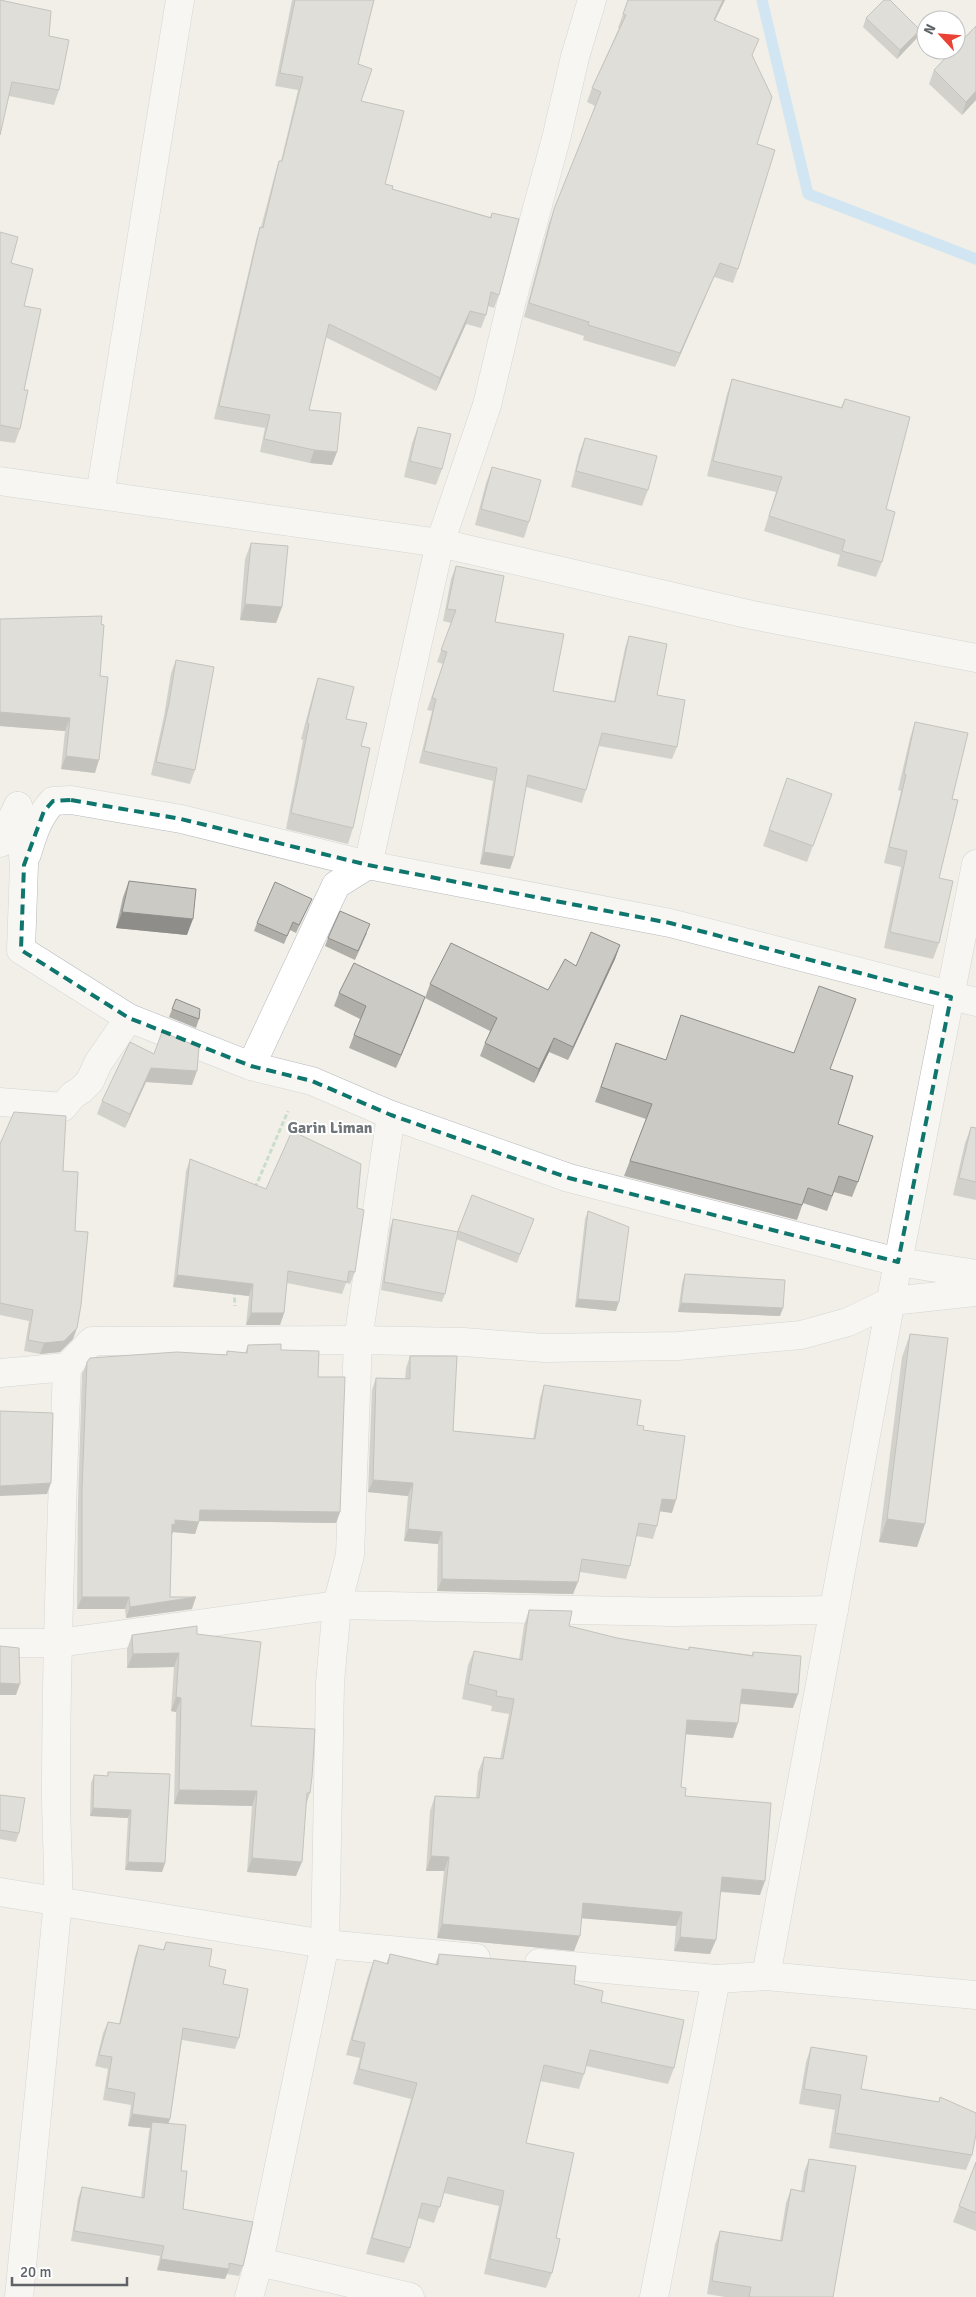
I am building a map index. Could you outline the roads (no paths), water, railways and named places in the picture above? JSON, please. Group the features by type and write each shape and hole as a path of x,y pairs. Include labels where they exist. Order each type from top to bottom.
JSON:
{"street":[{"path":"100,495 180,0"},
{"path":"251,1066 336,885 368,865 440,543 487,405 512,300 556,139 575,57 592,0"},
{"path":"0,481 440,543 752,615 976,658"},
{"path":"964,999 670,923 368,865 181,819 71,800 53,801 44,811 37,823 24,866 21,950 129,1018 251,1066 312,1081 391,1115 568,1178 898,1262 976,1274"},
{"path":"9,804 24,866"},
{"path":"0,843 9,804"},
{"path":"766,1976 898,1262 964,999 976,864"},
{"path":"0,1102 63,1107 73,1095 90,1081 98,1064 129,1018"},
{"path":"250,2297 259,2262 325,1944 330,1683 338,1605 350,1555 358,1340 391,1115"},
{"path":"0,1373 67,1367 92,1341 358,1340 464,1342 544,1348 678,1346 801,1335 848,1322 892,1300 976,1292"},
{"path":"19,2297 58,1901 59,1853 56,1798 58,1643 67,1367"},
{"path":"0,1643 58,1643 338,1605 672,1612 834,1610"},
{"path":"0,1892 325,1944 716,1979 766,1976 976,1995"},
{"path":"654,2297 716,1979"},
{"path":"259,2262 410,2297"}],"waterway":[{"path":"762,0 808,194 976,259"}],"district":[{"name":"Garin Liman","path":"330,1128"}]}
